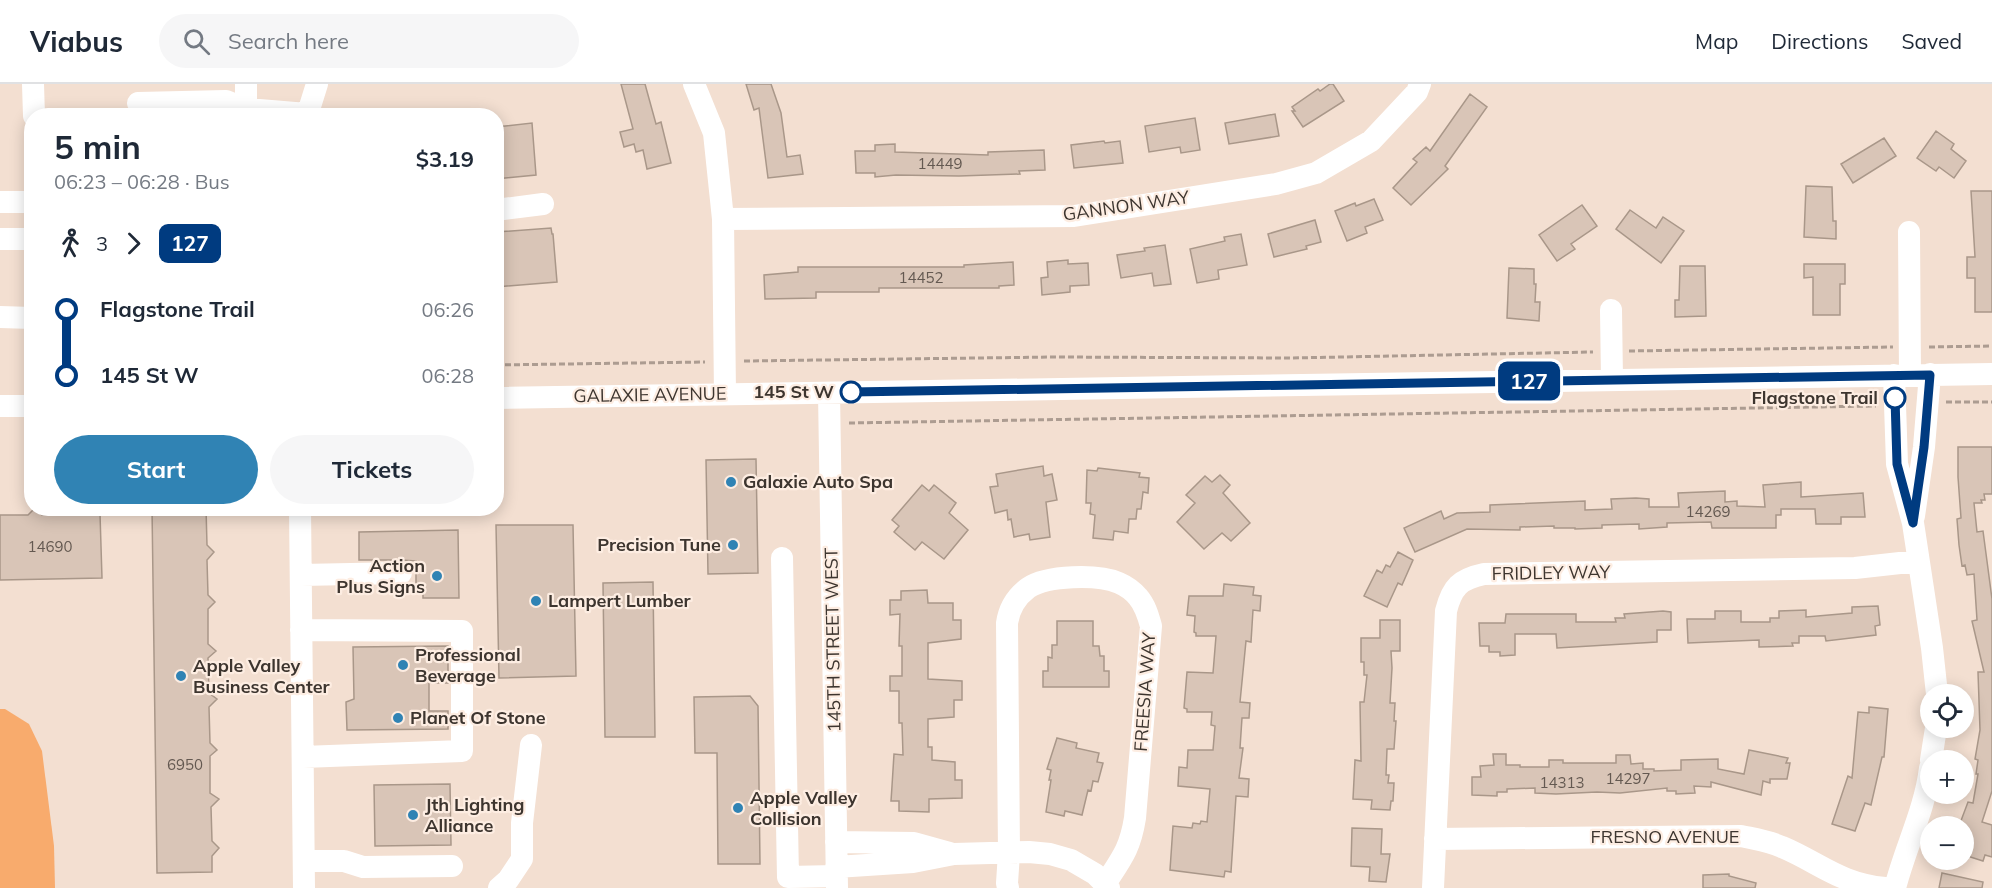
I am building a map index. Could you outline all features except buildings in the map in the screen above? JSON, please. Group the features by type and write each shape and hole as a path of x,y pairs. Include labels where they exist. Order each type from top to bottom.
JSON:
{"street":[{"path":"33,84 34,108"},
{"path":"244,108 246,84"},
{"path":"309,108 317,84"},
{"path":"694,84 714,133 723,219 725,394"},
{"name":"GANNON WAY","path":"723,219 1074,216 1276,184 1316,173 1371,141 1417,92 1420,84"},
{"path":"138,103 226,102 237,108"},
{"path":"0,202 24,202"},
{"path":"504,209 543,204"},
{"path":"1909,232 1912,375 1924,447 1913,523"},
{"path":"0,239 24,240"},
{"path":"1611,310 1612,380"},
{"path":"0,317 24,318"},
{"name":"GALAXIE AVENUE","path":"504,398 1992,374"},
{"path":"1912,375 1897,464 1913,523 1936,684"},
{"name":"145TH STREET WEST","path":"829,393 836,877"},
{"path":"0,406 24,406"},
{"path":"300,516 304,888"},
{"path":"782,558 788,877 836,877 954,854 1009,853 1050,854 1071,860 1100,883"},
{"name":"FRIDLEY WAY","path":"1433,888 1446,611 1449,598 1457,585 1469,578 1484,574 1855,568 1918,561"},
{"path":"301,575 401,573"},
{"name":"FREESIA WAY","path":"1008,888 1005,634 1009,612 1014,603 1028,588 1048,580 1098,579 1119,583 1137,596 1144,605 1151,626 1136,818 1126,853 1100,883"},
{"path":"302,630 462,631 462,751 303,757"},
{"path":"498,888 508,880 522,859 522,823 531,746"},
{"path":"1895,888 1902,861 1923,804"},
{"name":"FRESNO AVENUE","path":"1436,839 1741,836 1783,847 1852,882 1885,888"},
{"path":"836,842 914,843 954,854"},
{"path":"304,861 344,861 363,867 452,866"}],"path":[{"path":"504,365 1055,357 1291,358 1992,346"},
{"path":"1944,402 1992,402"},
{"path":"849,423 1881,406"}],"shaded area":[{"path":"0,709 5,709 29,724 42,751 54,846 55,888 0,888"}],"bus line":[{"name":"127","path":"851,392 1930,375 1924,447 1913,523 1897,464 1895,398"}],"place":[{"name":"145 St W","path":"851,392"},
{"name":"Flagstone Trail","path":"1895,398"},
{"name":"Galaxie Auto Spa","path":"731,482"},
{"name":"Precision Tune","path":"733,545"},
{"name":"Action Plus Signs","path":"437,576"},
{"name":"Lampert Lumber","path":"536,601"},
{"name":"Professional Beverage","path":"403,665"},
{"name":"Apple Valley Business Center","path":"181,676"},
{"name":"Planet Of Stone","path":"398,718"},
{"name":"Apple Valley Collision","path":"738,808"},
{"name":"Jth Lighting Alliance","path":"413,815"}]}
